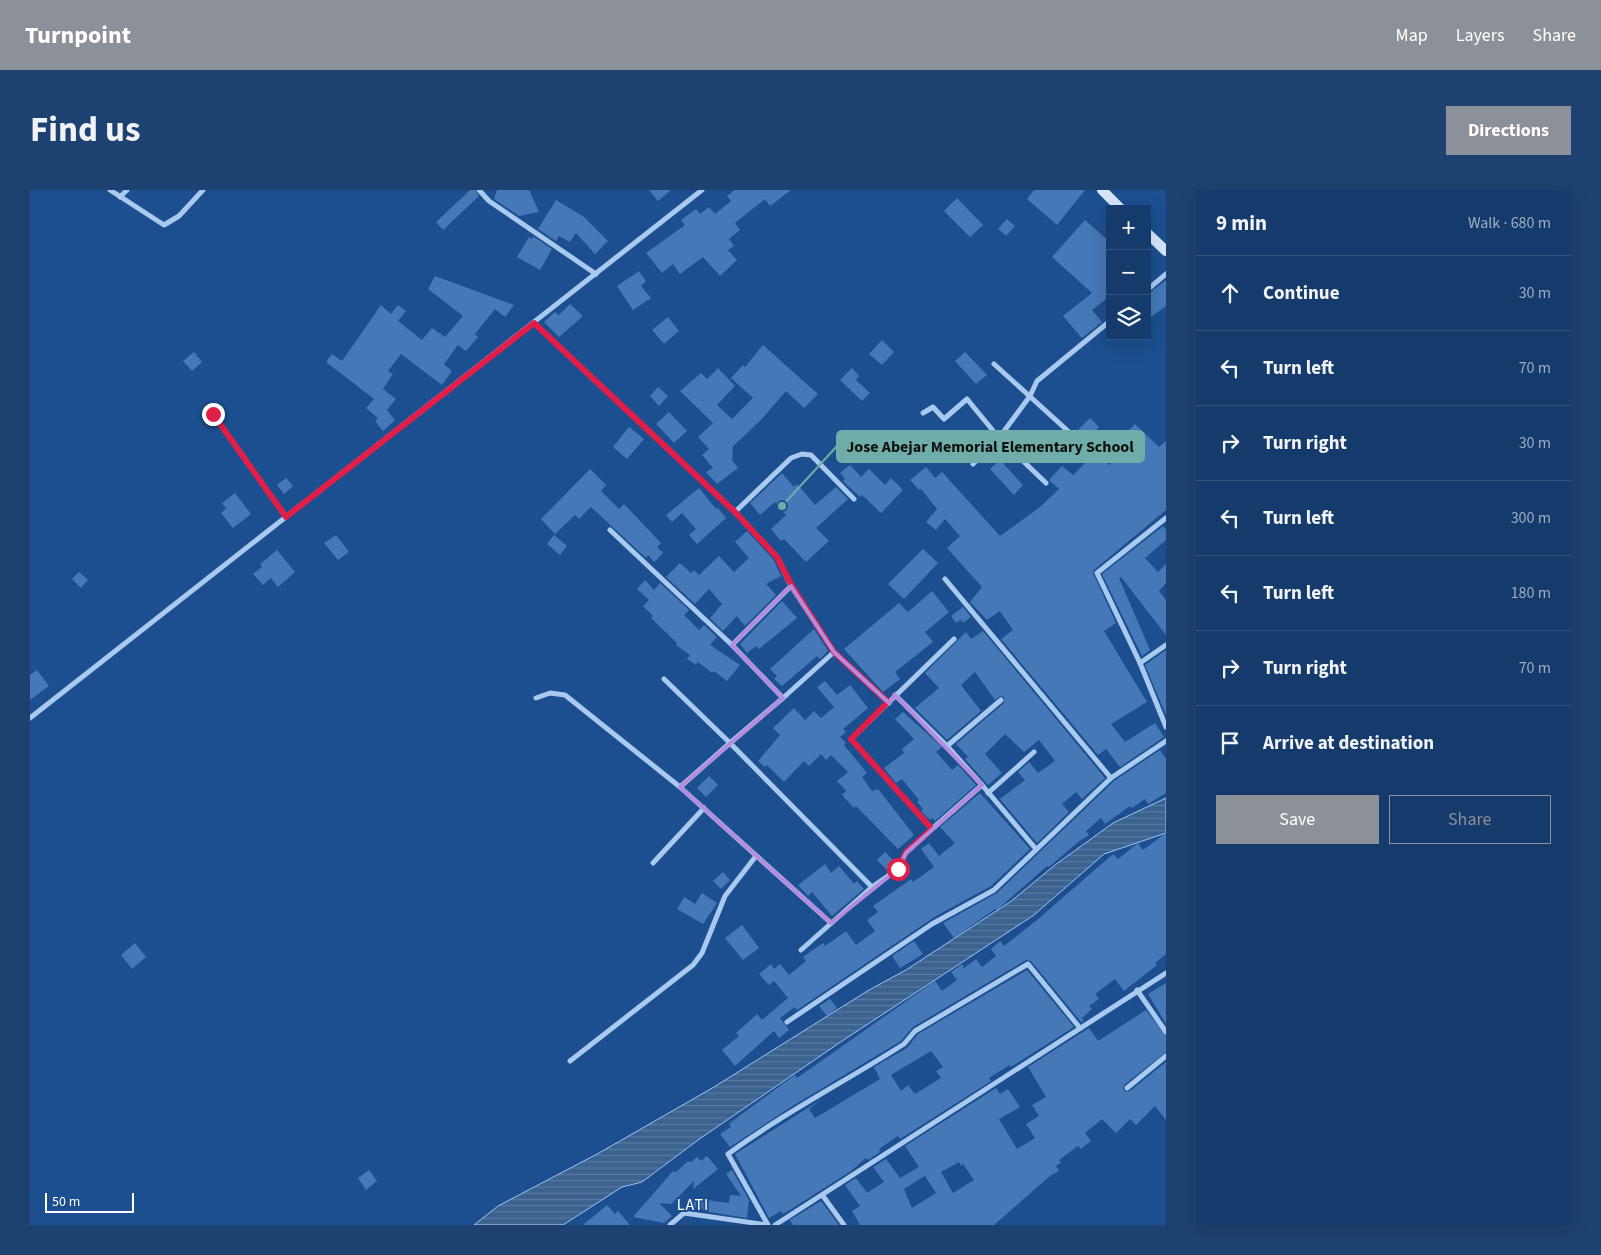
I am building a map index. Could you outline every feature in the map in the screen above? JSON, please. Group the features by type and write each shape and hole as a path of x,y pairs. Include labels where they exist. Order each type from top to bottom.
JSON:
{"main road":[{"path":"1102,190 1118,205"},
{"path":"1151,237 1166,251"}],"street":[{"path":"110,190 164,225 179,216 202,190"},
{"path":"120,197 127,190"},
{"path":"479,190 489,201 596,274"},
{"path":"30,718 702,190"},
{"path":"1151,287 1166,274"},
{"path":"534,323 735,512 777,557 792,586 834,652 888,702"},
{"path":"973,464 998,438 1030,396 1037,381 1106,324"},
{"path":"994,364 1090,451"},
{"path":"923,413 933,407 944,419 967,399 998,438 1046,484"},
{"path":"213,414 286,517"},
{"path":"735,512 791,458 802,454 811,455 854,499"},
{"path":"1166,518 1097,573 1140,663 1166,727"},
{"path":"610,530 732,645 783,698"},
{"path":"945,579 1111,778"},
{"path":"732,645 792,586"},
{"path":"932,829 851,739 954,639"},
{"path":"1140,663 1166,645"},
{"path":"680,787 834,652"},
{"path":"664,679 872,887"},
{"path":"536,698 550,693 565,694 680,787 831,924"},
{"path":"895,695 947,746 1036,849"},
{"path":"947,746 1001,700"},
{"path":"787,1022 932,924 994,890 1111,778 1166,741"},
{"path":"988,793 1034,752"},
{"path":"801,950 872,887 898,869 906,852 982,785"},
{"path":"652,863 704,808"},
{"path":"570,1061 693,965 702,953 725,896 756,856"},
{"path":"768,1225 728,1154 770,1124 791,1114 904,1044 915,1032 1028,964 1080,1028"},
{"path":"776,1225 1166,972"},
{"path":"1137,990 1166,1032"},
{"path":"1127,1088 1166,1056"},
{"path":"823,1196 844,1225"},
{"path":"670,1225 684,1213 768,1225"}],"highlighted area":[{"path":"791,586 834,652 889,703 895,695 982,785 906,853 898,869 831,923 680,787 783,698 732,645"}],"water":[{"path":"1166,798 1166,833 1104,854 1034,915 842,1041 698,1140 642,1182 622,1187 563,1225 474,1225 498,1206 599,1153 714,1087 869,990 906,970 1010,902 1055,865 1113,823"}],"building":[{"path":"470,190 475,190 479,196 443,230 436,222"},
{"path":"497,190 529,190 539,212 519,216 494,199"},
{"path":"649,190 671,190 658,201"},
{"path":"735,190 791,190 770,206 765,199 735,223 740,230 729,239 734,246 728,250 737,260 720,276 703,257 680,274 673,264 662,273 646,253 685,225 681,220 696,209 700,214 709,207 715,214 731,201 727,196"},
{"path":"1034,190 1085,190 1057,225 1027,199"},
{"path":"957,198 983,225 970,237 944,211"},
{"path":"556,200 584,217 608,241 595,254 576,233 570,242 559,236 556,241 538,229"},
{"path":"1007,219 1015,226 1006,236 998,229"},
{"path":"1085,220 1106,238 1106,299 1092,310 1102,322 1082,338 1063,316 1092,293 1052,257"},
{"path":"533,236 552,249 540,270 517,257 529,237 532,239"},
{"path":"639,271 646,281 641,286 651,298 633,310 617,286"},
{"path":"435,276 514,305 505,317 495,309 475,334 478,337 466,351 458,345 444,364 452,371 442,385 401,354 388,371 393,374 383,389 396,399 387,410 395,420 383,431 375,421 378,418 366,408 374,399 326,362 332,354 342,361 381,305 391,314 398,305 406,311 398,321 422,340 432,328 445,337 463,316 428,289"},
{"path":"1166,280 1166,306 1151,317 1151,295 1151,292"},
{"path":"570,304 583,316 559,337 544,322 555,312 559,315"},
{"path":"668,317 679,331 664,344 652,330"},
{"path":"882,340 894,352 882,365 869,354"},
{"path":"763,345 818,394 804,408 786,391 761,420 733,446 732,460 738,468 717,484 706,472 713,468 702,455 709,449 698,437 713,423 680,391 701,373 707,379 718,368 735,386 717,405 732,419 753,398 731,378 743,365 745,367"},
{"path":"194,352 202,362 192,371 183,361"},
{"path":"965,352 987,375 976,384 955,361"},
{"path":"852,368 859,376 856,380 870,393 862,401 840,380"},
{"path":"658,387 668,396 659,406 650,396"},
{"path":"669,412 687,431 674,443 656,424"},
{"path":"1090,418 1099,427 1086,440 1077,431"},
{"path":"1135,424 1159,447 1166,441 1166,510 1094,570 1093,573 1116,623 1104,631 1147,702 1111,724 1125,742 1155,723 1164,737 1120,767 1106,749 1098,755 1001,639 1013,630 1000,611 987,620 970,602 982,587 947,548 960,536 945,519 936,530 926,522 937,509 921,489 919,490 910,480 926,467 935,478 942,472 1000,536 1040,507 1059,489 1049,480 1062,466 1073,475 1096,453 1109,465 1136,442 1126,433"},
{"path":"629,427 644,439 627,459 613,447"},
{"path":"1000,460 1023,485 1014,495 990,469"},
{"path":"850,465 861,477 869,469 885,485 891,478 903,490 881,513 862,495 860,497 843,481 845,479 840,473"},
{"path":"590,469 606,485 601,491 619,509 624,504 661,543 657,547 663,553 654,562 648,555 646,558 591,507 579,519 575,515 555,534 541,519"},
{"path":"782,473 794,487 797,484 815,505 836,487 848,499 816,528 829,541 806,562 784,539 781,541 771,529 786,515 775,502 760,515 750,503"},
{"path":"286,478 293,486 284,494 277,485"},
{"path":"699,488 726,518 697,544 689,535 696,529 682,513 672,522 666,515"},
{"path":"235,493 251,514 233,528 221,513 226,508 222,503"},
{"path":"1163,526 1166,530 1166,540 1145,558 1158,572 1166,564 1166,583 1159,591 1166,600 1166,635 1121,577 1119,578 1150,650 1142,656 1102,574"},
{"path":"747,531 773,559 781,576 766,584 776,595 745,626 737,616 723,631 710,618 722,604 709,589 695,604 666,577 680,563 691,573 694,570 699,575 719,556 734,572 749,558 735,542"},
{"path":"336,535 349,552 338,560 324,543"},
{"path":"554,535 567,546 560,555 547,544"},
{"path":"923,549 938,563 904,599 888,584"},
{"path":"277,550 295,572 278,587 271,578 263,585 253,574 262,567 260,564"},
{"path":"79,572 88,580 81,588 72,579"},
{"path":"645,580 654,590 660,583 689,610 684,615 699,630 704,625 717,637 710,645 740,665 727,681 714,671 712,673 698,662 696,665 687,659 690,655 676,645 677,643 651,618 653,616 643,606 649,600 637,589"},
{"path":"932,591 949,612 925,632 933,642 895,672 900,679 883,692 844,649 899,603 908,612"},
{"path":"782,601 797,618 759,649 756,646 747,653 740,644"},
{"path":"963,607 971,617 963,623 961,620 956,623 951,616"},
{"path":"814,629 828,651 820,659 817,656 782,686 774,679 777,676 770,669"},
{"path":"983,631 1105,778 1082,799 1076,792 1062,804 1069,812 1037,843 1000,799 1025,780 1018,772 1029,762 1038,773 1055,761 1039,740 1024,752 1005,734 985,754 1002,773 988,785 965,759 968,757 956,744 1004,703 1004,697 1000,696 995,700 975,672 961,685 981,711 947,740 915,708 939,688 925,673 966,632 971,639"},
{"path":"1166,650 1166,715 1145,665"},
{"path":"37,670 49,686 30,700 30,675"},
{"path":"825,681 837,695 850,685 868,708 843,729 846,732 840,737 846,743 844,745 867,773 862,777 872,791 878,789 914,835 898,849 856,806 854,808 842,795 846,791 837,781 848,772 831,755 826,760 821,754 809,766 804,761 784,782 767,765 765,767 758,761 780,735 773,728 794,708 805,720 814,711 821,718 834,707 817,687"},
{"path":"903,712 942,747 936,752 952,770 958,765 976,785 935,821 932,818 930,820 921,811 923,809 917,802 919,800 902,779 896,783 884,768 904,753 902,749 914,739 895,719"},
{"path":"1160,750 1166,759 1166,793 1148,804 1145,799 1132,808 1130,806 1105,824 1101,818 1086,831 1089,835 1049,867 1047,866 997,910 995,909 954,938 943,923 997,893 1114,781"},
{"path":"709,776 718,785 706,797 697,788"},
{"path":"980,793 1030,849 991,886 936,916 797,1010 795,1007 780,1018 789,1030 779,1038 774,1031 735,1066 722,1050 739,1036 736,1033 757,1014 762,1020 788,998 774,981 769,985 759,974 771,964 774,969 780,964 789,975 806,961 803,957 823,943 825,946 846,931 856,945 875,931 867,920 878,912 873,906 911,879 913,882 934,867 921,849 929,843 939,856 955,843 940,827"},
{"path":"1166,833 1166,954 1155,963 1157,965 1124,991 1115,979 1095,994 1099,999 1089,1006 1092,1009 1082,1018 1084,1021 1081,1022 1031,961 1026,960 913,1027 901,1041 791,1107 730,1147 720,1134 731,1127 729,1124 739,1116 795,1075 797,1078 935,981 942,991 957,980 951,972 962,964 964,968 976,959 982,967 996,956 991,949 1000,941 1004,946 1113,854 1118,859 1138,843 1143,850"},
{"path":"885,852 896,863 888,871 877,860"},
{"path":"825,864 831,873 839,866 854,884 857,881 864,889 832,916 812,892 808,896 798,885"},
{"path":"723,872 730,880 721,889 713,881"},
{"path":"702,893 717,903 703,924 677,909 684,897 695,904"},
{"path":"742,925 759,948 743,960 725,938"},
{"path":"914,941 923,954 900,968 892,956"},
{"path":"135,943 146,957 132,969 121,955"},
{"path":"1027,970 1074,1027 1011,1067 1010,1065 989,1078 991,1081 900,1139 898,1136 879,1149 880,1152 868,1160 866,1158 851,1171 785,1213 782,1214 781,1211 769,1218 735,1154 822,1099 809,1109 815,1118 880,1079 874,1067 907,1048 918,1034","holes":["931,1051 943,1067 936,1071 941,1078 915,1094 908,1085 901,1091 891,1075"]},
{"path":"1166,983 1166,1024 1148,994"},
{"path":"830,999 837,1008 827,1016 819,1006"},
{"path":"1146,1010 1166,1036 1166,1052 1124,1085 1123,1089 1126,1092 1130,1091 1166,1062 1166,1120 1155,1106 1136,1125 1130,1119 1116,1133 1102,1119 1085,1133 1091,1141 1081,1149 1078,1146 1059,1160 1061,1163 1056,1166 1059,1171 1050,1176 994,1225 860,1225 852,1211 860,1206 845,1185 856,1178 867,1193 884,1182 873,1167 886,1159 900,1178 919,1167 905,1146 996,1088 1000,1094 1008,1089 1020,1107 999,1119 1017,1149 1035,1138 1026,1124 1039,1116 1032,1105 1046,1097 1028,1067 1089,1028 1098,1041","holes":["959,1162 961,1166 963,1164 974,1180 953,1193 941,1172","925,1176 936,1193 912,1208 904,1189"]},
{"path":"707,1156 718,1169 693,1189 694,1181 671,1204 659,1203 672,1216 664,1223 633,1217 673,1171 676,1172 688,1161 691,1162 697,1157 701,1161"},
{"path":"369,1170 377,1181 366,1190 358,1178"},
{"path":"732,1170 749,1200 747,1218 690,1207 692,1198 729,1203 730,1195 741,1196 726,1174"},
{"path":"821,1201 839,1225 793,1225 790,1220"},
{"path":"607,1205 615,1214 618,1211 630,1225 583,1225"}],"place":[{"name":"Jose Abejar Memorial Elementary School","path":"782,506"}],"district":[{"name":"LATI","path":"693,1205"}],"route":[{"path":"213,414 286,517 534,323 735,512 777,557 792,586 834,652 888,702 851,739 932,829 906,852 898,869"}]}
